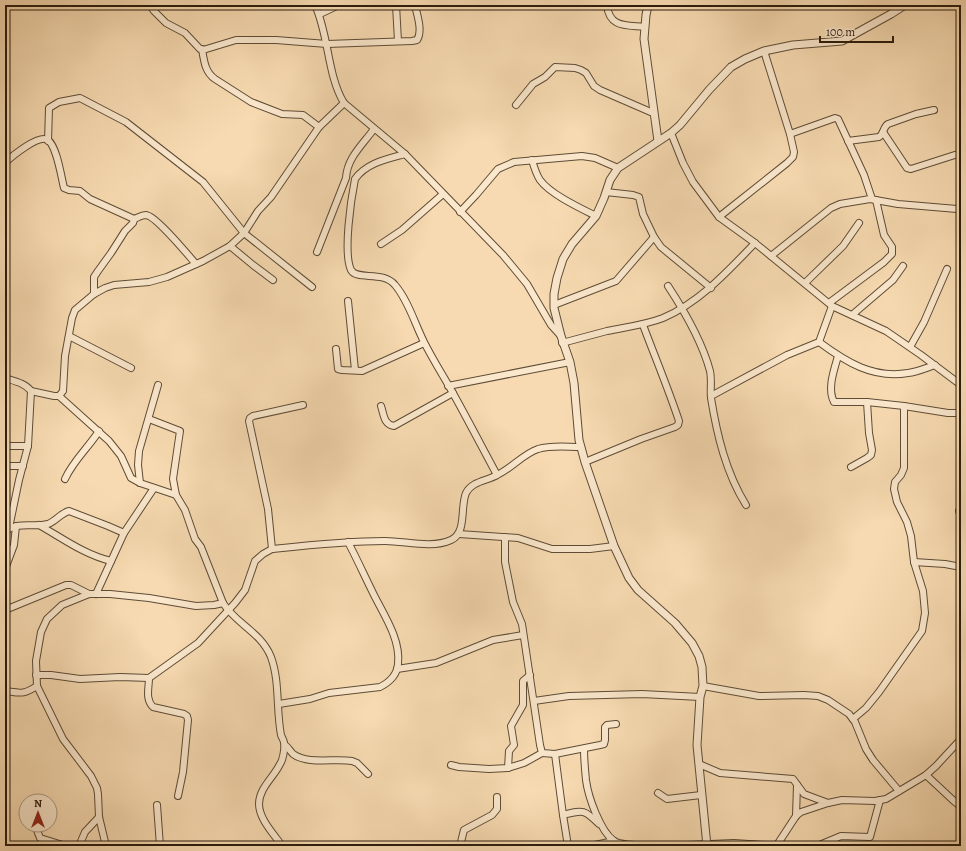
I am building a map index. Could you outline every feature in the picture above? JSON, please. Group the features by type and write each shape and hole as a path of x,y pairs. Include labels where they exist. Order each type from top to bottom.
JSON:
{"street":[{"path":"150,5 166,23 185,34 202,49 206,70 215,79 251,102 282,114 303,115 319,127"},
{"path":"315,5 320,14 331,66 344,103 405,154 503,256 527,284 561,339"},
{"path":"320,14 340,5"},
{"path":"396,5 398,41"},
{"path":"202,49 236,40 276,40 327,44 417,40 420,36 420,29 415,5"},
{"path":"607,5 611,19 614,22 644,26"},
{"path":"648,5 644,26 645,53 658,141"},
{"path":"707,845 697,745 700,697 703,686 702,667 696,648 675,623 638,590 629,578 614,546 580,447 576,400 570,362 561,339 554,306 556,283 563,259 572,244 596,216 610,180 618,168 671,133 680,125 709,90 731,67 764,51 793,45 842,40 905,5"},
{"path":"719,217 793,157 794,152 790,134 764,51"},
{"path":"516,105 532,84 546,76 555,67 560,67 581,70 586,73 594,86 600,90 653,113"},
{"path":"196,264 158,223 150,217 146,215 134,219 90,199 80,191 64,188 53,148 48,141 49,108 66,99 76,97 84,99 102,111 130,125 203,182 244,233 312,287"},
{"path":"59,396 62,391 65,356 72,318 75,310 94,294 105,288 114,285 149,282 167,277 230,246 244,233 258,211 271,196 319,127 344,103"},
{"path":"848,141 879,137 888,124 916,114 934,110"},
{"path":"790,134 835,118 838,119 864,175 874,200 884,234 892,247 892,254 884,262 830,304 819,342"},
{"path":"317,252 346,178 346,169 350,159 374,129"},
{"path":"883,132 907,168 911,169 961,153"},
{"path":"671,133 683,163 693,182 719,217 755,243 830,304 886,331 960,381"},
{"path":"5,163 37,140 41,139 48,141"},
{"path":"405,154 368,166 358,174 355,179 347,238 348,256 351,269 358,275 379,276 388,279 395,285 402,296 424,343 453,393 497,476"},
{"path":"460,212 498,169 514,162 589,156 618,168"},
{"path":"532,160 535,172 548,189 596,216"},
{"path":"606,192 639,197 643,214 654,237 661,246 711,288"},
{"path":"381,244 402,230 443,194"},
{"path":"771,256 831,208 840,204 865,199 923,207 957,209"},
{"path":"94,294 94,277 111,254 125,231 133,223 134,219"},
{"path":"805,284 843,246 859,223"},
{"path":"554,306 616,281 654,237"},
{"path":"561,339 643,325 664,317 682,308 711,288 755,243"},
{"path":"230,246 253,266 274,280"},
{"path":"852,315 893,280 903,266"},
{"path":"910,347 924,322 948,269"},
{"path":"668,286 682,308 701,345 710,370 714,418 726,463 738,491 746,505"},
{"path":"348,301 355,370"},
{"path":"585,462 678,425 679,421 667,384 643,325"},
{"path":"69,336 131,368"},
{"path":"819,342 838,356 861,368 875,372 908,373 935,365"},
{"path":"711,396 787,355 819,342"},
{"path":"336,349 338,369 365,370 424,343"},
{"path":"838,356 832,378 831,391 834,402 867,402 948,413 961,413"},
{"path":"448,386 570,362"},
{"path":"5,378 21,383 29,388 30,391 28,446 7,529"},
{"path":"140,483 138,458 158,385"},
{"path":"30,391 59,396 99,431 121,456 131,478 140,483 176,495"},
{"path":"381,406 386,423 394,426 453,393"},
{"path":"851,467 871,455 872,450 869,433 867,402"},
{"path":"272,549 268,509 249,421 253,416 304,405"},
{"path":"853,719 866,708 879,692 922,632 925,613 923,591 914,562 911,536 897,502 894,489 895,482 901,475 904,468 904,406"},
{"path":"149,419 180,430 173,479 176,495 185,510 195,538 223,603 228,611 256,634 265,644 275,669 281,735 285,744 300,758 352,761 368,774"},
{"path":"65,479 73,464 89,447 99,431"},
{"path":"5,446 28,446"},
{"path":"36,675 51,675 80,679 120,677 149,678 198,643 228,611 245,590 255,561 272,549 348,542 386,541 429,544 452,540 459,534 464,501 467,492 474,484 497,476 527,454 538,449 550,446 580,447"},
{"path":"5,466 23,466"},
{"path":"96,594 124,533 154,488"},
{"path":"7,529 24,524 38,525 53,522 69,511 124,533"},
{"path":"38,525 87,552 111,561"},
{"path":"5,569 14,545 16,526"},
{"path":"459,534 518,538 552,549 590,550 614,546"},
{"path":"505,536 505,562 508,582 513,602 522,624 522,635 530,675 542,753"},
{"path":"279,704 336,692 380,687 392,678 397,670 398,650 391,629 348,542"},
{"path":"914,562 945,564 961,567"},
{"path":"5,610 66,585 71,585 88,594"},
{"path":"106,846 99,817 98,794 94,782 63,739 37,686 37,647 41,632 47,619 62,605 88,594 149,598 196,606 223,603"},
{"path":"397,670 436,663 493,640 522,635"},
{"path":"508,768 509,751 514,745 511,726 522,705 523,681 530,675"},
{"path":"149,678 148,699 152,707 184,714 187,716 188,720 183,772 178,796"},
{"path":"5,691 21,693 27,692 37,686"},
{"path":"703,686 759,696 797,694 818,696 833,704 849,714 853,719 866,749 873,760 899,791"},
{"path":"534,701 569,696 642,694 700,697"},
{"path":"451,765 489,769 508,768 524,763 542,753 555,754 604,744 605,727 607,725 616,724"},
{"path":"563,815 583,812 589,815 602,827 614,841 622,844 664,846 778,845 796,816 801,812 828,803 854,800 886,799 926,775 961,739"},
{"path":"282,846 263,818 259,805 264,788 281,763 285,744"},
{"path":"584,749 586,782 602,827"},
{"path":"555,754 568,846"},
{"path":"699,764 720,773 793,779 804,794 828,803"},
{"path":"926,775 961,807"},
{"path":"796,816 797,785"},
{"path":"658,794 663,798 672,799 701,795"},
{"path":"460,846 464,830 492,815 497,809 497,797"},
{"path":"817,846 842,836 870,837 880,800"},
{"path":"157,806 160,846"},
{"path":"79,846 85,832 99,817"},
{"path":"38,833 40,838 66,846"},
{"path":"590,846 614,841"}]}
